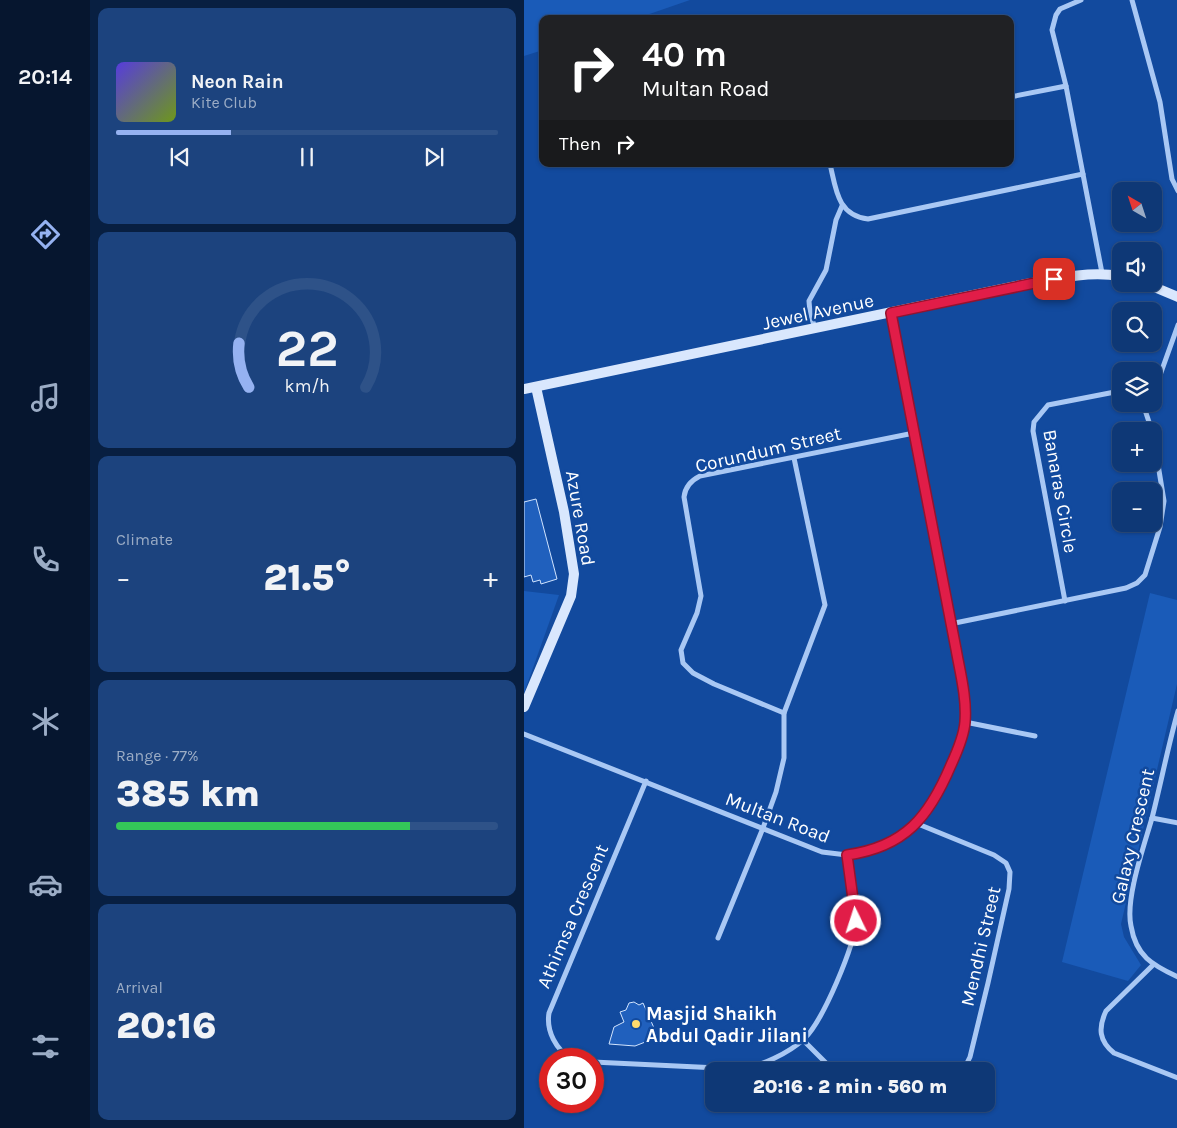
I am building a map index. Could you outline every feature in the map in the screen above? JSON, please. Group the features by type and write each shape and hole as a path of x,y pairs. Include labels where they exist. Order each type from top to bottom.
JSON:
{"street":[{"path":"1082,0 1060,9 1053,23 1052,30 1066,86 1102,273"},
{"path":"1132,0 1160,102 1172,179 1177,191"},
{"path":"1014,96 1066,86"},
{"path":"831,167 838,199 842,206 854,216 868,219 1083,174"},
{"path":"815,329 810,313 809,301 826,270 836,220 842,206"},
{"name":"Jewel Avenue","path":"524,389 1026,284 1102,273 1112,275"},
{"path":"1162,290 1177,297"},
{"name":"Multan Road","path":"524,734 822,852 847,855 879,848 918,824 942,788 959,746 965,722 964,696 891,313"},
{"path":"1162,369 1177,325"},
{"name":"Azure Road","path":"524,707 567,606 574,582 572,554 536,387"},
{"name":"Banaras Circle","path":"1065,600 1033,431 1034,422 1043,410 1054,403 1112,392"},
{"name":"Corundum Street","path":"784,713 714,684 693,673 683,663 681,650 697,612 701,596 684,497 689,483 700,476 914,432"},
{"path":"718,938 763,828 783,767 784,713 825,605 794,458"},
{"path":"950,624 1131,586 1145,575 1160,528 1164,501 1159,472"},
{"name":"Galaxy Crescent","path":"1177,711 1138,869 1130,915 1132,930 1138,946 1153,965 1177,977"},
{"path":"965,722 1035,736"},
{"name":"Athimsa Crescent","path":"560,1048 551,1034 548,1022 549,1013 646,781"},
{"path":"1152,818 1177,823"},
{"name":"Mendhi Street","path":"918,824 994,855 1006,863 1010,872 1010,890 968,1062"},
{"path":"604,1063 739,1069 761,1064 803,1040 821,1016 854,932 855,909 847,855"},
{"path":"1153,965 1106,1011 1102,1020 1101,1035 1103,1042 1114,1053 1177,1078"},
{"path":"803,1040 825,1062"}],"shaded area":[{"path":"524,0 690,0 647,15 539,15 539,51 524,56"},
{"path":"524,591 559,595 524,693"},
{"path":"1150,593 1177,600 1177,684 1121,924 1124,937 1141,965 1128,981 1062,962"}],"building":[{"path":"536,499 557,579 541,584 540,580 533,582 531,575 524,577 524,502"},
{"name":"Masjid Shaikh Abdul Qadir Jilani","path":"634,1002 639,1005 643,1003 658,1037 635,1046 609,1044 614,1027 624,1022 620,1012 626,1010 629,1003"}],"place":[{"name":"Masjid Shaikh Abdul Qadir Jilani","path":"636,1024"}],"route":[{"path":"856,921 847,855 879,848 918,824 944,783 959,746 965,722 964,696 956,649 891,313 1054,279"}]}
